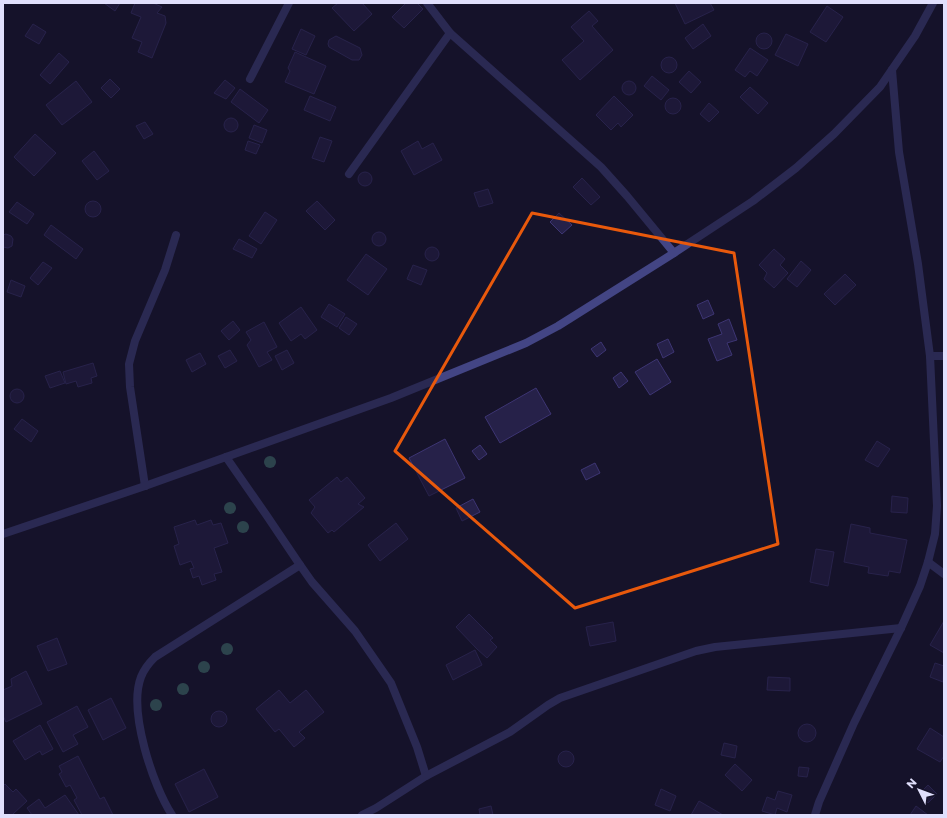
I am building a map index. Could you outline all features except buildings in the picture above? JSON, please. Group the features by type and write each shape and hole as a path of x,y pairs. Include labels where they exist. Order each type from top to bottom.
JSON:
{"street":[{"path":"250,79 289,3"},
{"path":"427,3 450,33 602,167 674,253"},
{"path":"3,534 145,486 391,398 526,343 558,326 753,201 796,168 834,134 880,87 915,36 933,3"},
{"path":"349,174 450,33"},
{"path":"815,815 819,802 854,723 920,586 935,534 937,506 930,356 918,264 899,152 892,70"},
{"path":"145,486 130,387 129,364 135,341 165,270 176,235"},
{"path":"930,356 944,356"},
{"path":"226,457 312,582 355,631 391,683 417,747 426,776"},
{"path":"928,562 944,574"},
{"path":"172,815 149,765 141,733 138,712 138,694 140,678 145,668 155,657 300,565"},
{"path":"362,815 376,808 426,776 510,732 560,698 696,651 715,647 901,628"}],"highlighted area":[{"path":"532,213 734,253 778,544 575,608 395,451"}]}
